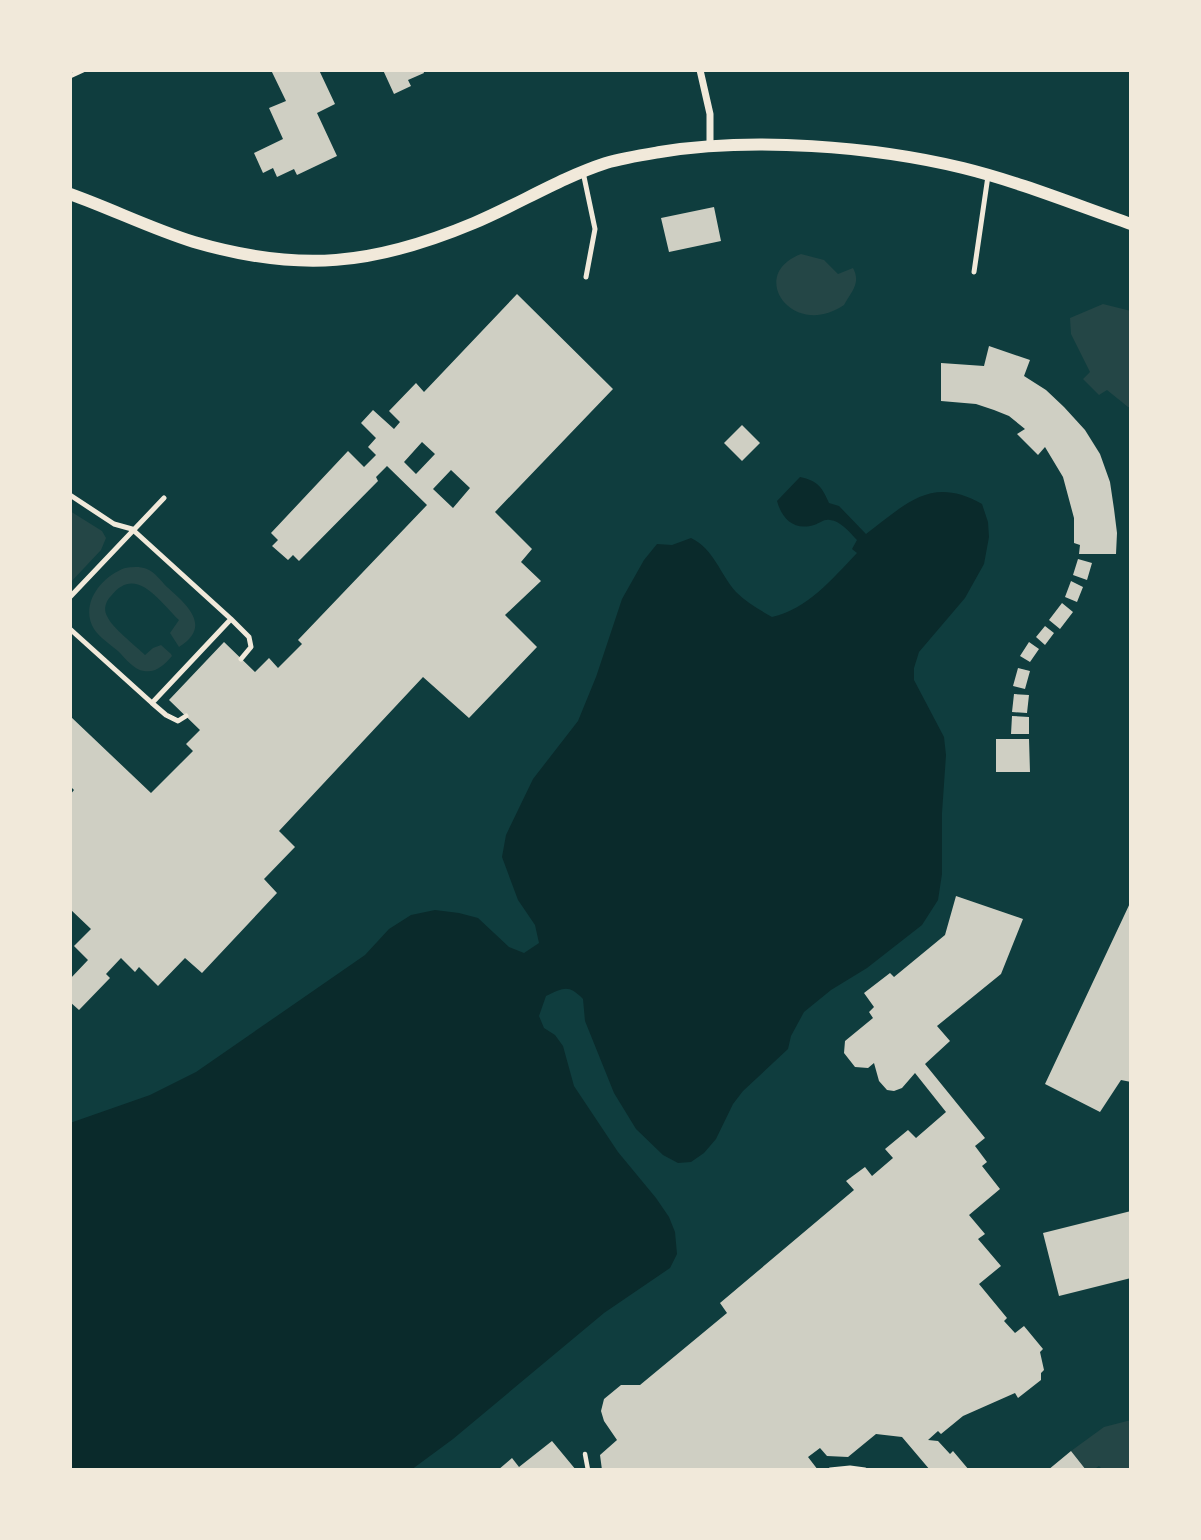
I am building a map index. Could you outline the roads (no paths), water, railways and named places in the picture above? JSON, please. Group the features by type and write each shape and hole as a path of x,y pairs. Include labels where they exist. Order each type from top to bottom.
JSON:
{"street":[{"path":"700,70 710,114 710,146"},
{"path":"70,194 193,241 247,255 293,261 337,261 381,255 429,242 607,163 647,154 710,146 810,146 919,159 988,176 1131,224"}],"lane":[{"path":"70,76 83,70"},
{"path":"583,172 595,229 586,277"},
{"path":"974,272 988,176"},
{"path":"70,495 114,524 132,529 231,619 249,637 251,647 241,659"},
{"path":"70,597 164,498"},
{"path":"152,703 231,619"},
{"path":"70,629 166,715 178,721 186,716"},
{"path":"830,1470 864,1470"}]}
